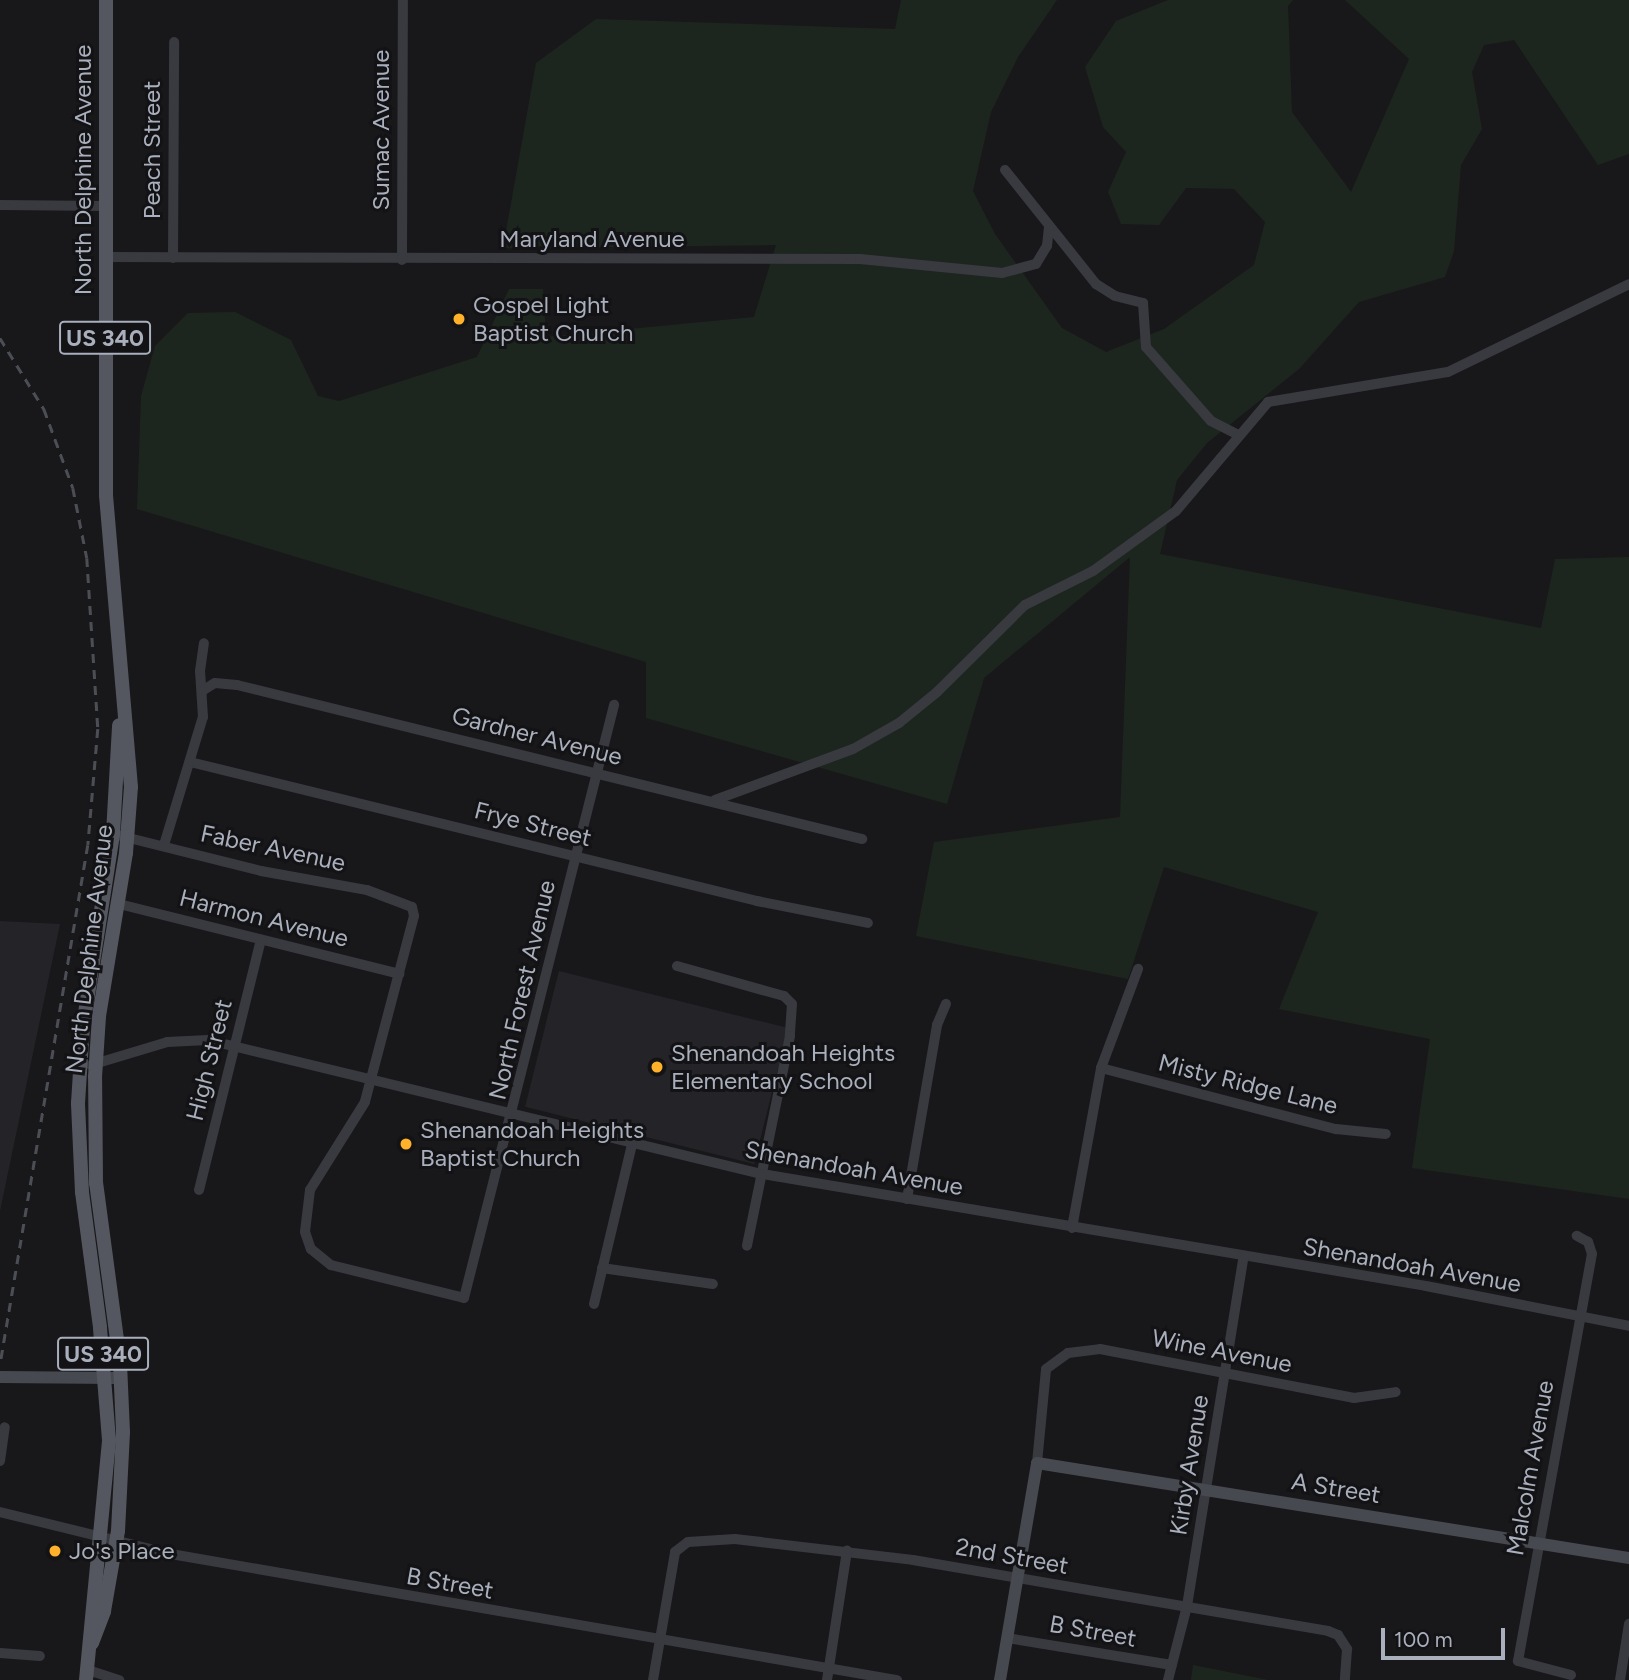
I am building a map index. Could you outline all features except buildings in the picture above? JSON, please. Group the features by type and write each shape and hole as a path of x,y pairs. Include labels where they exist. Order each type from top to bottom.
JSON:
{"main road":[{"name":"North Delphine Avenue","path":"87,1675 102,1537 113,1378 82,1192 80,1066 120,837 130,755 120,676 106,495 106,0"},
{"name":"North Delphine Avenue","path":"92,1643 104,1611 116,1543 122,1471 96,1183 96,1064 118,904 120,837"}],"street":[{"name":"Sumac Avenue","path":"401,260 403,0"},
{"name":"Peach Street","path":"173,258 174,42"},
{"path":"1005,170 1049,228 1088,268 1097,284 1115,296 1143,303 1146,347 1211,421 1237,434"},
{"path":"0,205 106,206"},
{"name":"Maryland Avenue","path":"106,257 401,260 860,258 1002,273 1036,264 1047,246 1049,228"},
{"path":"715,800 873,739 913,713 1025,605 1093,570 1176,511 1237,434 1268,402 1448,372 1629,284"},
{"path":"164,845 202,717 204,643"},
{"name":"Gardner Avenue","path":"202,691 215,683 237,685 715,800 862,839"},
{"name":"North Forest Avenue","path":"372,1081 358,1117 308,1197 305,1232 311,1249 323,1261 452,1298 467,1297 514,1116 594,772 614,705"},
{"name":"Frye Street","path":"190,762 868,923"},
{"name":"Faber Avenue","path":"120,837 164,845 261,871 367,890 408,904 414,916 399,974"},
{"name":"Harmon Avenue","path":"118,904 399,974"},
{"name":"High Street","path":"199,1190 261,940"},
{"path":"677,966 784,996 792,1004 790,1035 747,1246"},
{"path":"1072,1228 1101,1069 1138,969"},
{"path":"372,1081 399,974"},
{"path":"907,1199 937,1025 946,1004"},
{"name":"Shenandoah Avenue","path":"80,1066 96,1064 181,1039 234,1046 762,1174 1244,1256 1629,1326"},
{"name":"Misty Ridge Lane","path":"1101,1069 1336,1129 1386,1134"},
{"path":"594,1304 632,1144"},
{"name":"Malcolm Avenue","path":"1571,1675 1518,1661 1592,1250 1577,1236"},
{"name":"Kirby Avenue","path":"1168,1680 1187,1606 1244,1256"},
{"path":"602,1268 713,1284"},
{"name":"Wine Avenue","path":"1037,1462 1046,1369 1060,1356 1097,1349 1354,1398 1396,1392"},
{"path":"0,1377 113,1378"},
{"path":"0,1461 5,1427"},
{"path":"1000,1680 1037,1462"},
{"name":"A Street","path":"1037,1462 1629,1558"},
{"name":"B Street","path":"0,1512 102,1537 116,1543 659,1641 897,1680"},
{"name":"2nd Street","path":"659,1641 677,1548 694,1541 735,1539 847,1550 1187,1606 1338,1635 1347,1649 1345,1680"},
{"path":"827,1680 847,1550"},
{"path":"1620,1680 1629,1624"},
{"name":"B Street","path":"1007,1638 1172,1665"},
{"path":"653,1680 659,1641"},
{"path":"0,1653 40,1656"},
{"path":"87,1675 119,1680"}],"shaded area":[{"path":"901,0 1057,0 1018,57 991,112 973,191 995,234 1062,328 1106,352 1164,329 1254,265 1265,222 1234,189 1186,188 1159,225 1121,224 1108,192 1126,152 1103,127 1085,67 1116,21 1168,0 1293,0 1288,6 1292,112 1351,192 1409,59 1345,0 1629,0 1629,154 1598,165 1514,40 1484,45 1472,72 1482,129 1461,165 1454,251 1445,277 1359,302 1299,369 1207,443 1177,480 1160,554 1541,628 1555,559 1629,557 1629,1199 1412,1168 1430,1039 1279,1009 1318,912 1164,867 1128,979 916,936 934,842 1120,817 1130,557 984,678 947,804 646,718 646,662 137,509 141,396 155,346 188,313 235,312 291,340 318,396 339,401 477,357 509,289 543,289 546,337 754,317 776,245 503,248 536,63 596,19 895,29"},
{"path":"0,921 60,924 0,1211"},
{"name":"Shenandoah Heights Elementary School","path":"559,971 788,1028 754,1164 525,1107"},
{"path":"1193,1665 1268,1680 1191,1680"}],"railway":[{"path":"0,338 44,409 73,488 87,558 98,729 88,845 0,1366"}],"place":[{"name":"Gospel Light Baptist Church","path":"459,319"},
{"name":"Shenandoah Heights Elementary School","path":"657,1067"},
{"name":"Shenandoah Heights Baptist Church","path":"406,1144"},
{"name":"Jo's Place","path":"55,1551"}]}
